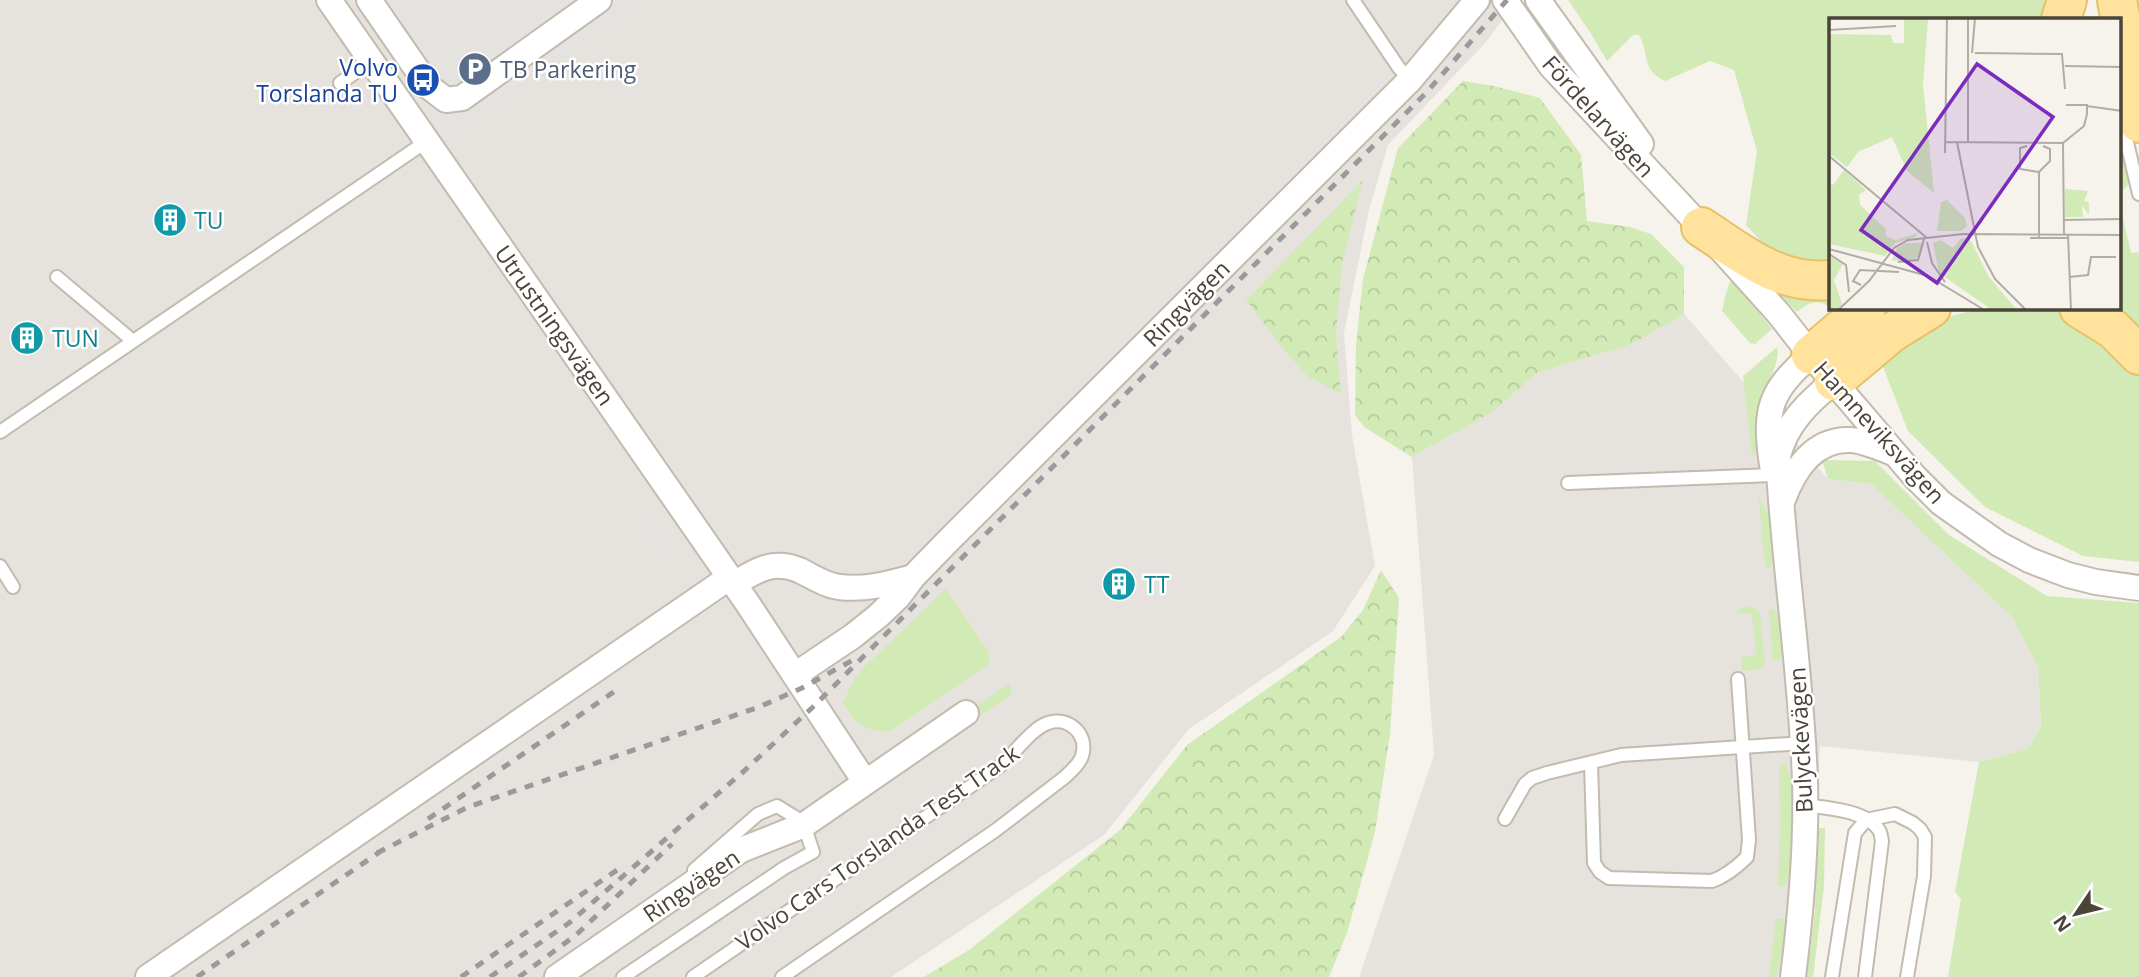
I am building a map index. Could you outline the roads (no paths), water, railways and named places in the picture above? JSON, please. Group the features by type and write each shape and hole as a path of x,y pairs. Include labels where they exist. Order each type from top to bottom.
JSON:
{"main road":[{"path":"2061,18 2067,0"},
{"path":"2117,0 2120,18"},
{"path":"2122,28 2139,122"},
{"path":"1701,227 1763,268 1797,280 1829,280"},
{"path":"1823,368 1865,310"},
{"path":"1823,368 1928,310"},
{"path":"2081,310 2113,329 2139,355"}],"street":[{"name":"Utrustningsvägen","path":"329,0 795,675"},
{"path":"369,0 429,87 446,100 462,98 599,0"},
{"name":"Ringvägen","path":"795,675 844,643 898,597 913,577 1410,79 1477,0"},
{"name":"Fördelarvägen","path":"1505,0 1551,66 1701,227 1823,368"},
{"name":"Fördelarvägen","path":"1538,0 1701,227"},
{"name":"Hamneviksvägen","path":"1823,368 1894,453 1941,503 1999,544 2068,575 2139,588"},
{"name":"Bulyckevägen","path":"1778,488 1781,444 1823,368"},
{"name":"Bulyckevägen","path":"1793,977 1801,900 1805,805 1803,743 1778,488 1768,427 1772,405 1785,379 1823,368"},
{"path":"1778,488 1794,475 1815,450 1828,443 1852,440 1894,453"},
{"path":"148,977 732,581 757,570 777,566 798,570 836,587 870,588 913,577"},
{"path":"795,675 865,782"},
{"name":"Ringvägen","path":"557,977 741,850 804,825 966,713"}],"lane":[{"path":"1353,0 1399,68 1410,79"},
{"path":"2108,18 2109,0"},
{"path":"340,83 372,61"},
{"path":"2122,120 2139,194"},
{"path":"0,432 427,141"},
{"path":"57,277 133,341"},
{"path":"1567,483 1778,488"},
{"path":"0,566 13,587"},
{"path":"1591,763 1594,863 1600,872 1609,878 1712,881 1734,870 1747,858 1749,840 1738,679"},
{"name":"Volvo Cars Torslanda Test Track","path":"693,977 1000,766 1040,726 1060,720 1072,725 1080,734 1082,756 1075,768 1065,777 996,830 782,977"},
{"path":"1505,819 1525,784 1532,778 1621,755 1803,743"},
{"path":"1805,805 1850,812 1879,830 1882,841 1865,977"},
{"path":"1832,977 1854,833 1866,820 1895,814 1913,823 1925,837 1924,876 1907,977"},
{"path":"623,977 784,868 813,852 804,825"}],"railway":[{"path":"490,977 569,923 744,771 815,705 1426,93 1507,0"},
{"path":"377,853 468,807 759,707 802,688 853,660"},
{"path":"428,819 618,689"},
{"path":"519,977 576,935 672,844"},
{"path":"197,977 384,849"},
{"path":"461,977 620,868"}],"place":[{"name":"TB Parkering","path":"475,69"},
{"name":"Volvo Torslanda TU","path":"423,80"},
{"name":"TU","path":"170,220"},
{"name":"TUN","path":"27,338"},
{"name":"TT","path":"1119,584"}]}
